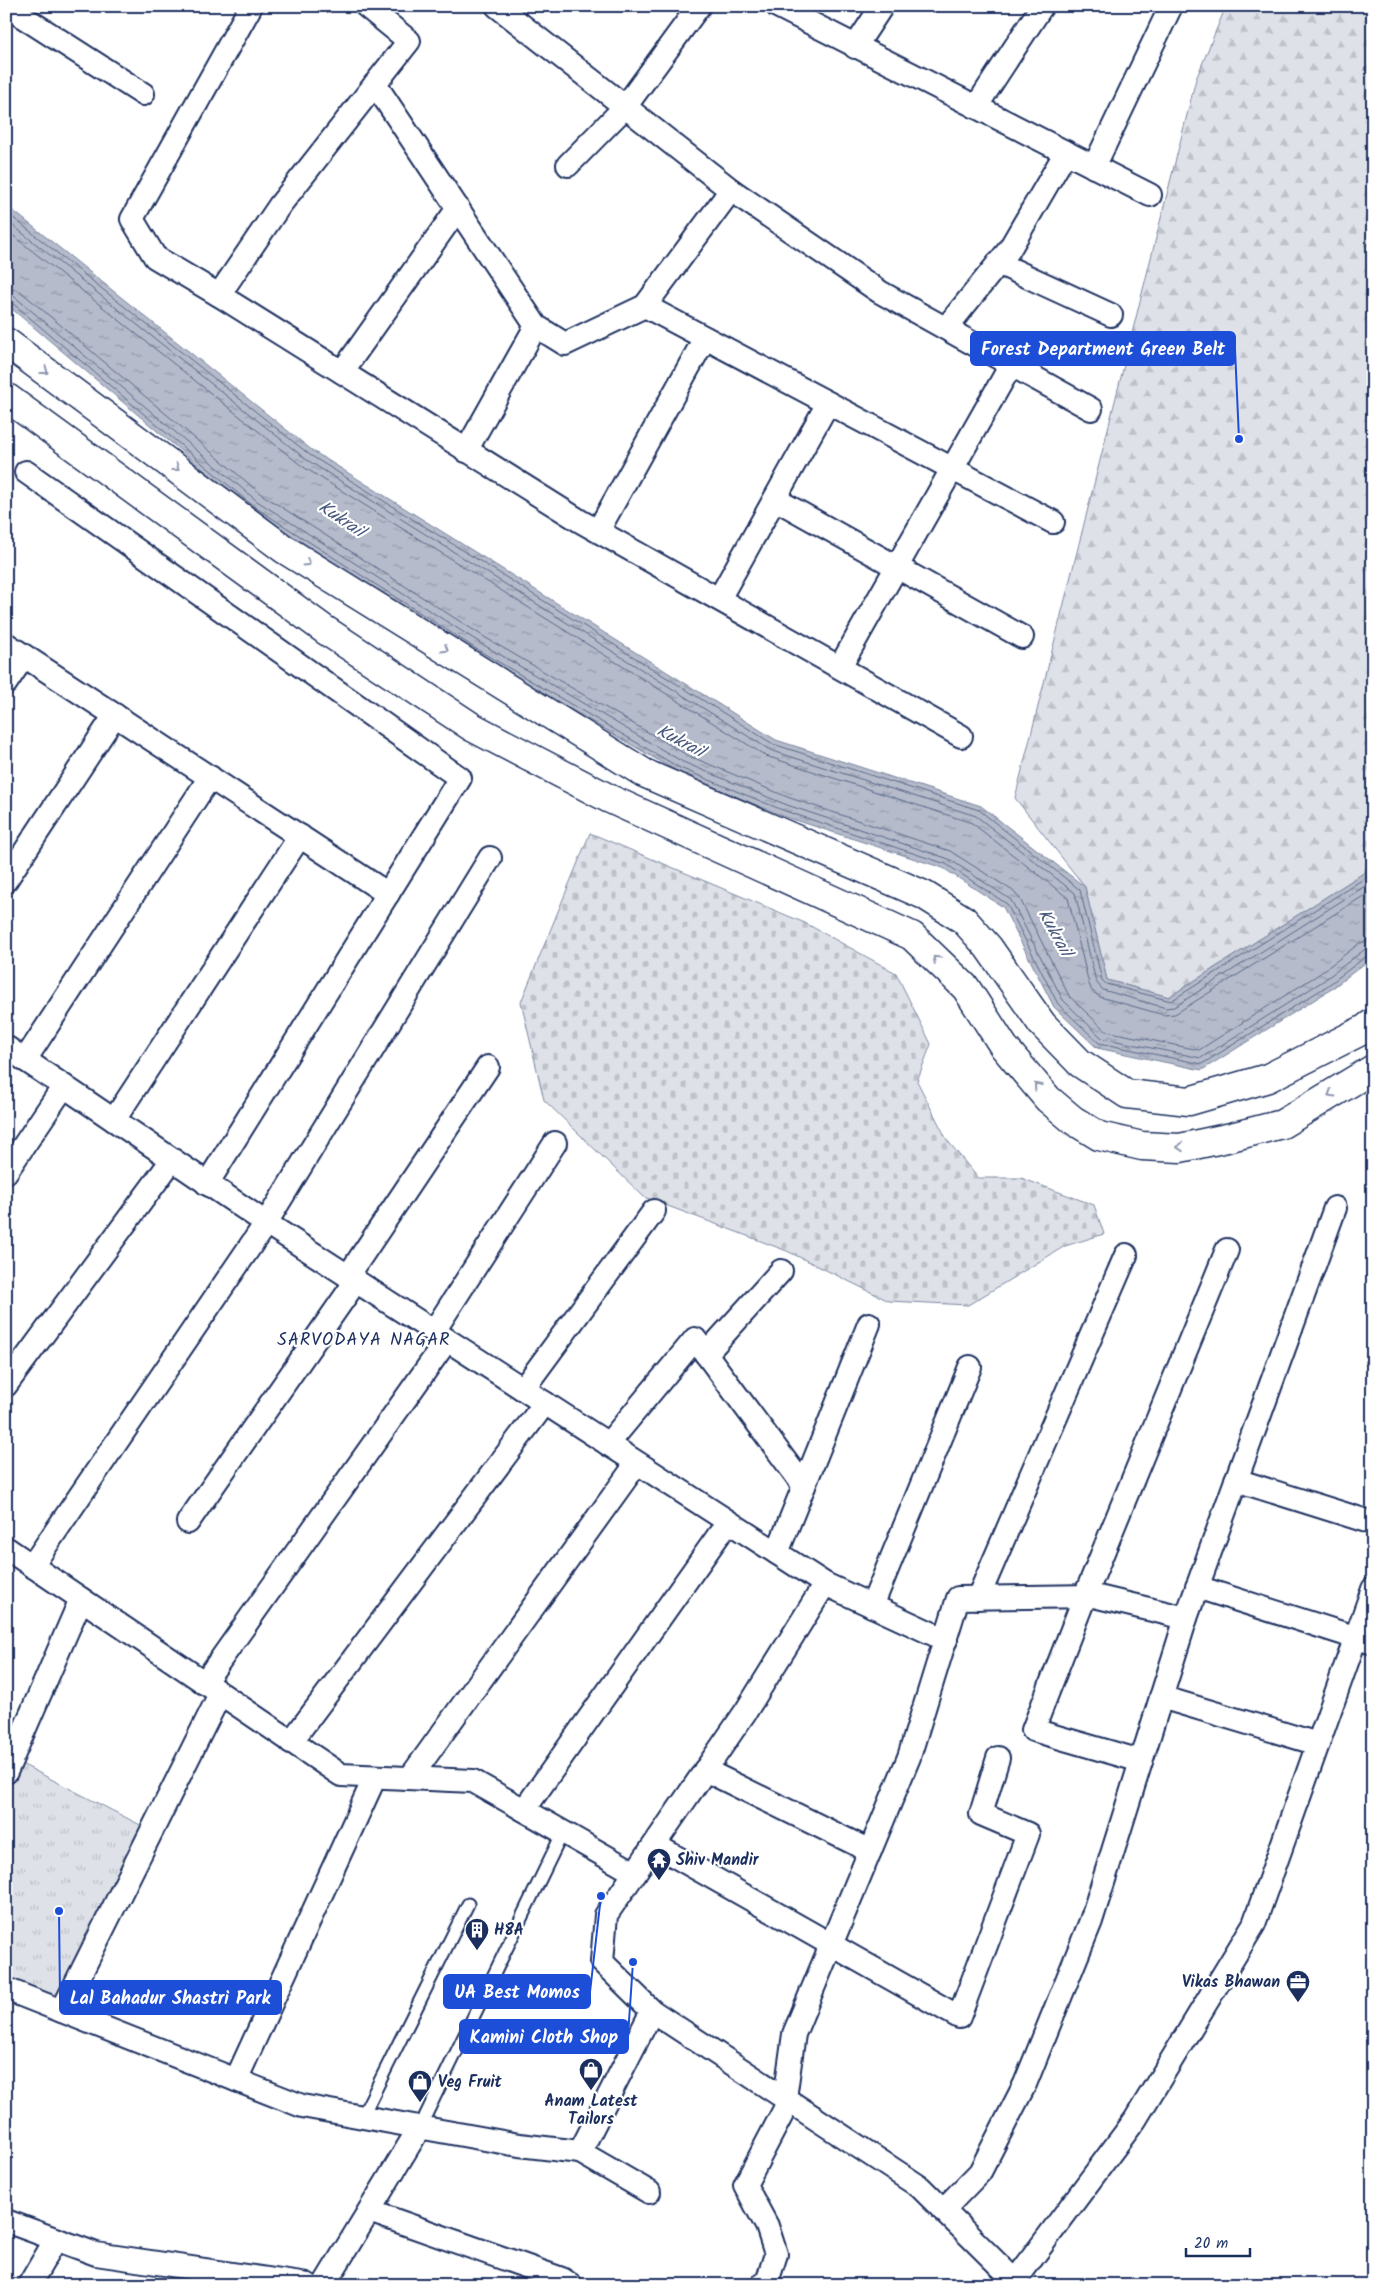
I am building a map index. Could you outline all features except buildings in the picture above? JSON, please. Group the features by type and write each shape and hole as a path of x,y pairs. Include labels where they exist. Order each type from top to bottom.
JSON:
{"street":[{"path":"6,6 142,94"},
{"path":"219,295 280,206 409,40 366,6"},
{"path":"497,6 731,190 880,292 1091,409"},
{"path":"568,165 625,107 699,6"},
{"path":"777,6 1150,195"},
{"path":"855,47 882,6"},
{"path":"976,107 1042,6"},
{"path":"1094,166 1172,6"},
{"path":"248,8 132,219 155,258 219,295 598,531 961,736"},
{"path":"374,84 536,326 565,344 645,306 731,190"},
{"path":"946,328 1008,250 1066,152"},
{"path":"342,372 458,208"},
{"path":"998,263 1111,315"},
{"path":"645,306 1053,522"},
{"path":"466,450 536,326"},
{"path":"598,531 705,338"},
{"path":"6,342 284,549 644,774 924,895 964,920 988,947 1042,1024 1080,1063 1127,1094 1189,1101 1268,1078 1373,1023"},
{"path":"840,668 1011,364"},
{"path":"6,398 324,630 472,727 627,807 912,936 966,988 1004,1047 1048,1098 1073,1120 1099,1136 1142,1146 1180,1148 1227,1138 1282,1124 1373,1068"},
{"path":"719,599 828,404"},
{"path":"26,472 460,778 207,1184"},
{"path":"775,499 1022,637"},
{"path":"6,683 15,650 388,894"},
{"path":"6,880 115,715"},
{"path":"26,1060 210,777"},
{"path":"114,1120 300,836"},
{"path":"32,1566 266,1223 490,858"},
{"path":"6,1047 266,1223 825,1584 946,1640"},
{"path":"188,1522 352,1279 488,1067"},
{"path":"6,1172 64,1086"},
{"path":"62,2011 212,1688 440,1336 555,1144"},
{"path":"6,1385 172,1160"},
{"path":"943,2210 980,2172 1025,2084 1091,1921 1186,1618 1335,1208"},
{"path":"522,1388 654,1210"},
{"path":"1141,1761 1033,1730 1085,1596 1227,1250"},
{"path":"978,1598 1126,1255"},
{"path":"706,1354 781,1271"},
{"path":"777,1553 869,1324"},
{"path":"608,1444 695,1339 804,1486"},
{"path":"872,1606 970,1367"},
{"path":"292,1742 545,1403"},
{"path":"410,1778 637,1463"},
{"path":"1236,1480 1373,1523"},
{"path":"524,1810 728,1522"},
{"path":"6,1548 340,1775 473,1781 635,1873"},
{"path":"825,1584 746,1712 606,1915 602,1962 652,2011 920,2187 1017,2283 1135,2120 1254,1924 1318,1744 1364,1641 1373,1589"},
{"path":"1197,1587 1364,1641"},
{"path":"762,2285 767,2282 776,2254 767,2226 745,2185 787,2100 794,2034 909,1758 958,1598 1094,1596 1186,1618"},
{"path":"6,1772 82,1600"},
{"path":"1161,1697 1318,1744"},
{"path":"655,1844 959,2017 1028,1834 980,1814 998,1758"},
{"path":"705,1770 870,1851"},
{"path":"236,2080 375,1777"},
{"path":"6,1989 302,2106 536,2148 580,2152 649,2192"},
{"path":"580,2152 652,2011"},
{"path":"324,2285 420,2127"},
{"path":"369,2211 562,2280 571,2285"},
{"path":"6,2221 96,2254 308,2285"},
{"path":"29,2285 56,2240"}],"lane":[{"path":"420,2127 563,1832"},
{"path":"362,2117 468,1904"}],"green space":[{"path":"1226,6 1373,6 1373,867 1169,997 1107,980 1085,887 1015,798 1196,79"},
{"path":"590,833 805,923 896,973 931,1044 917,1081 947,1140 978,1178 1021,1178 1094,1205 1104,1234 1065,1246 968,1305 889,1301 787,1251 644,1197 544,1100 521,1002"},
{"path":"12,1759 152,1831 62,2011 6,1991 6,1772"}],"water":[{"name":"Kukrail","path":"6,205 313,451 776,740 981,806 1085,887 1107,980 1169,997 1373,867 1373,957 1330,990 1202,1070 1097,1048 1054,1007 1003,907 943,868 783,816 678,772 476,654 250,509 6,304"}],"place":[{"name":"Forest Department Green Belt","path":"1239,439"},
{"name":"Shiv Mandir","path":"659,1881"},
{"name":"UA Best Momos","path":"601,1896"},
{"name":"Lal Bahadur Shastri Park","path":"59,1911"},
{"name":"H8A","path":"477,1951"},
{"name":"Kamini Cloth Shop","path":"633,1962"},
{"name":"Vikas Bhawan","path":"1298,2003"},
{"name":"Anam Latest Tailors","path":"591,2091"},
{"name":"Veg Fruit","path":"420,2103"}],"district":[{"name":"SARVODAYA NAGAR","path":"364,1340"}]}
